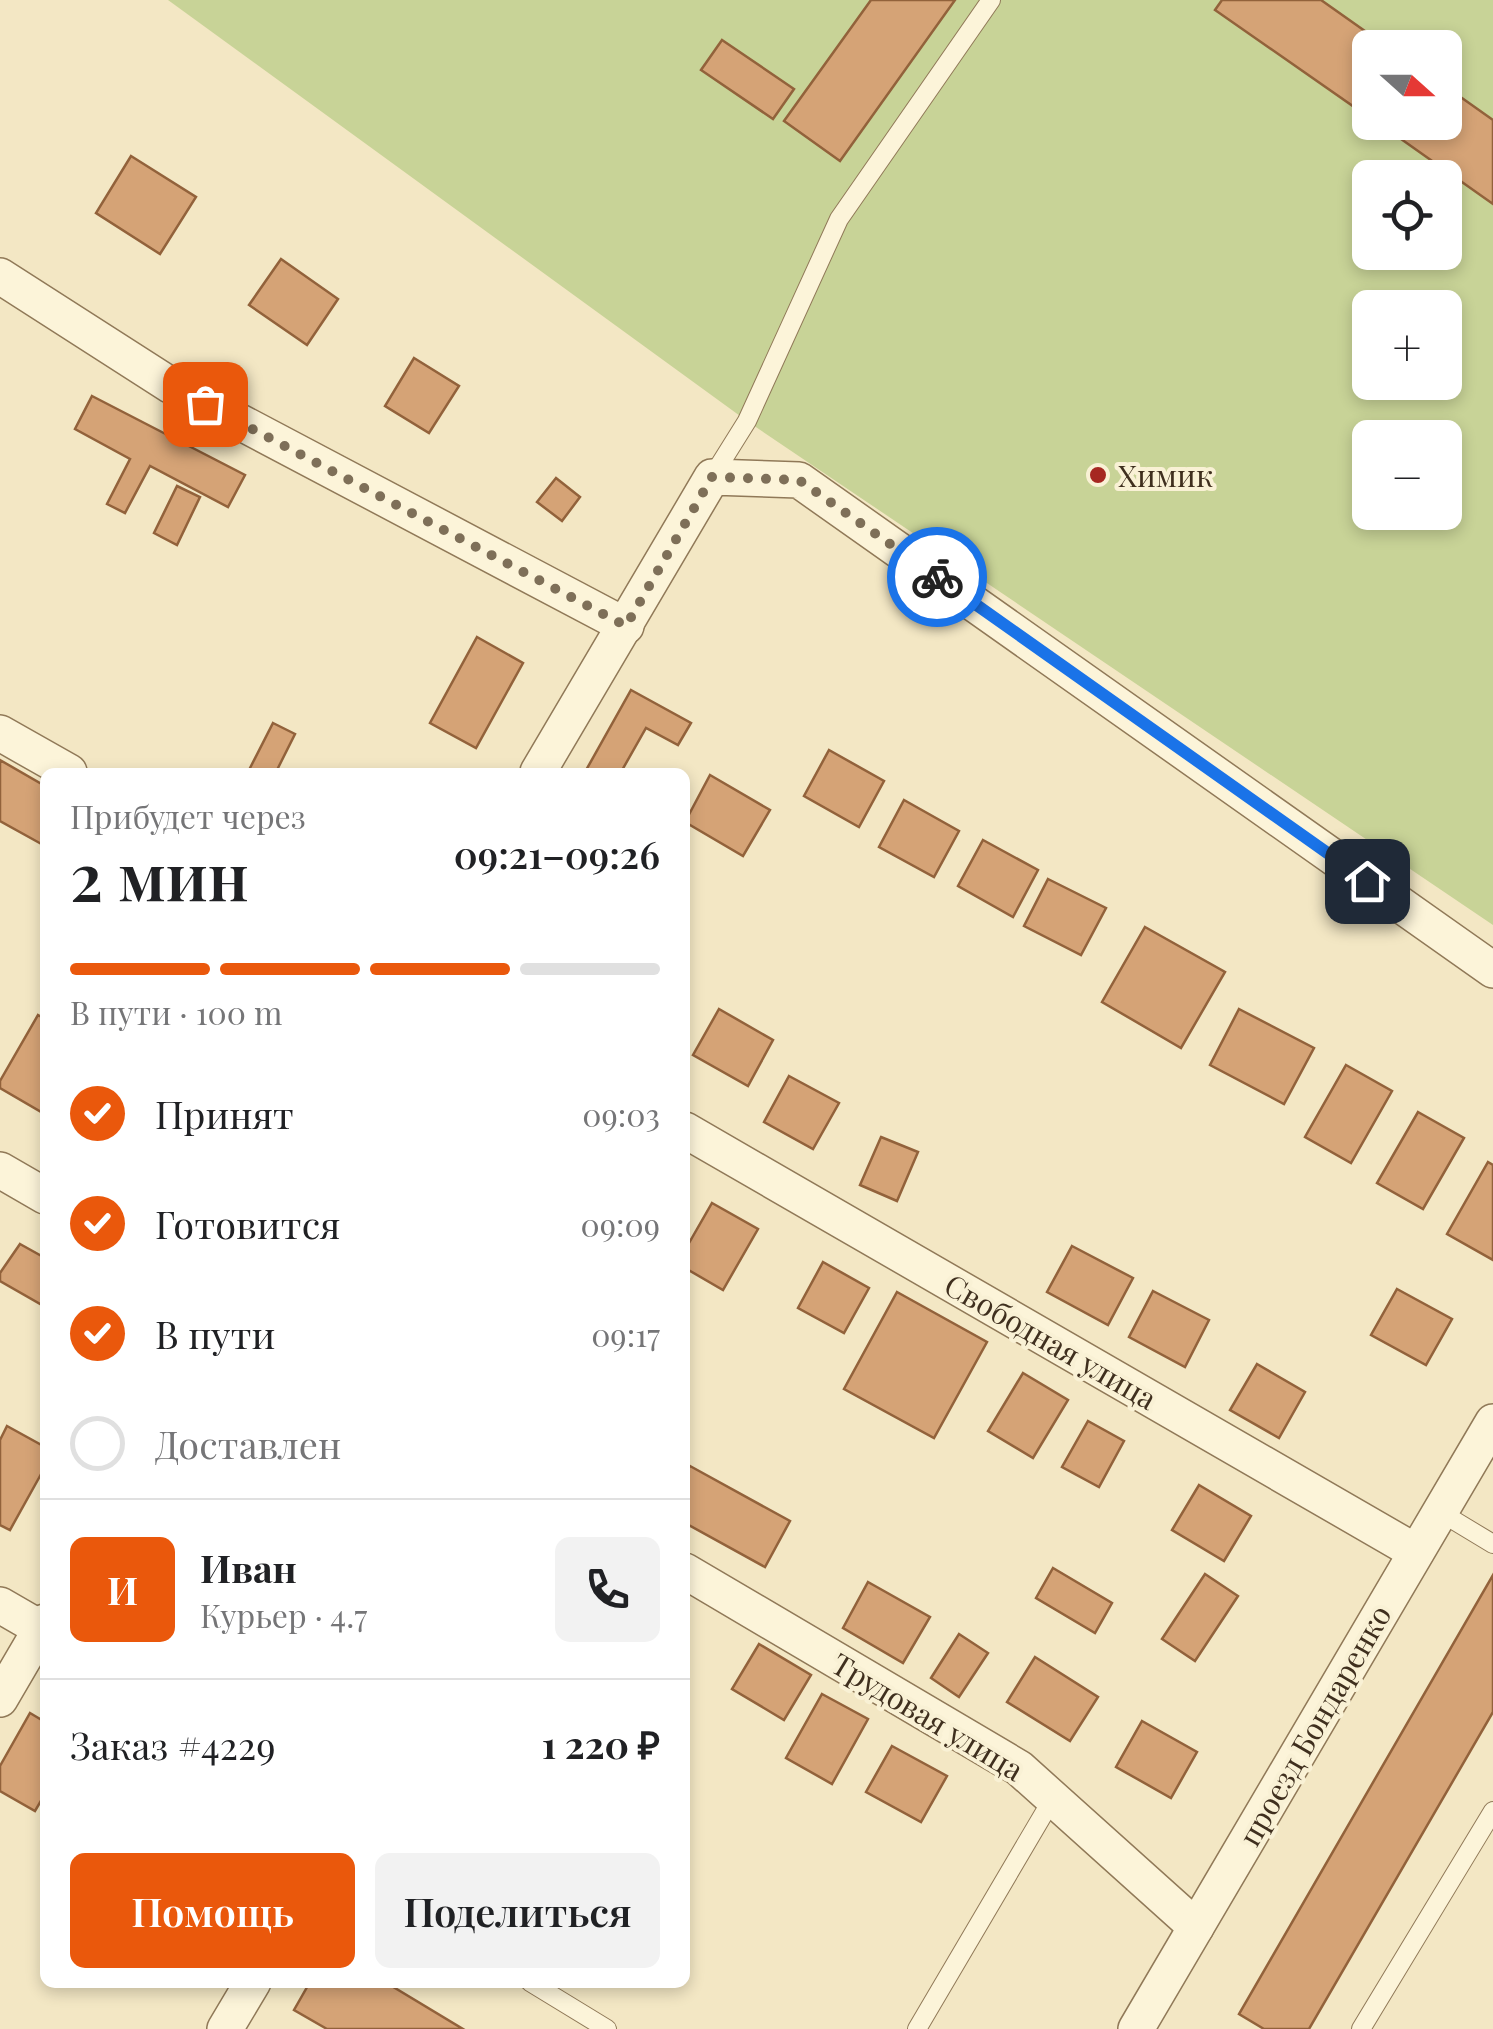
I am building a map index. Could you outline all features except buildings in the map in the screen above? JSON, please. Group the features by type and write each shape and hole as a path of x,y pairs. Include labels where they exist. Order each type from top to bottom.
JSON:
{"street":[{"path":"0,276 170,386 626,626"},
{"path":"540,768 712,477 799,480 1493,970"},
{"path":"0,732 61,768"},
{"name":"Свободная улица","path":"690,1133 1416,1552"},
{"path":"0,1170 40,1193"},
{"name":"проезд Бондаренко","path":"1148,2025 1196,1926 1493,1422"},
{"name":"Трудовая улица","path":"690,1574 1019,1768 1196,1926"},
{"path":"0,1605 40,1625"},
{"path":"0,1700 40,1634"},
{"path":"232,2027 250,1988"}],"lane":[{"path":"712,477 747,422 839,219 992,0"},
{"path":"1440,1512 1493,1544"},
{"path":"917,2029 1053,1798"},
{"path":"1361,2029 1493,1812"},
{"path":"540,1988 607,2029"}],"green space":[{"name":"Химик","path":"168,0 1493,0 1493,925 747,421"}],"way so far":[{"path":"205,404 626,626 712,477 799,480 937,577"}],"place":[{"name":"Химик","path":"1098,475"}],"route":[{"path":"937,577 1367,881"}]}
